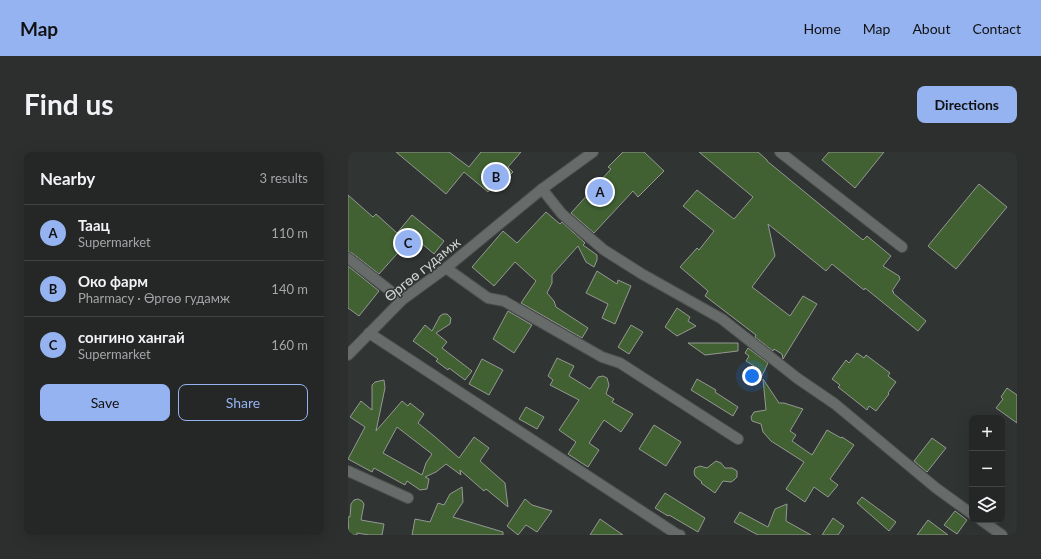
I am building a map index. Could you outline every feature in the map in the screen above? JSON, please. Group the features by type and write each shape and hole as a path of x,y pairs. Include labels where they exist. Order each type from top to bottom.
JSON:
{"street":[{"name":"Өргөө гудамж","path":"348,355 402,300 446,268 542,189 593,152"},
{"path":"780,152 902,247"},
{"path":"542,189 562,214 604,250 642,274 722,319 797,378 835,404 936,488 969,512"},
{"path":"348,258 402,300"},
{"path":"446,268 488,298 504,300 602,357 620,363 738,439"},
{"path":"369,333 680,535"},
{"path":"348,471 408,498"},
{"path":"985,523 1002,535"}],"building":[{"path":"396,152 449,152 469,167 481,152 521,152 508,167 513,172 500,185 496,182 488,192 464,172 446,194"},
{"path":"623,152 644,152 664,171 638,197 633,191 594,233 571,213 611,169 608,167"},
{"path":"699,152 758,152 863,240 867,236 891,256 883,266 899,276 900,279 892,291 894,292 893,293 926,321 918,331 865,288 864,290 832,264 826,271 768,224 775,256 752,287 790,316 803,296 817,304 783,359 782,354 774,349 773,351 755,337 756,335 705,296 708,291 680,267 697,248 699,250 714,231 683,206 697,190 734,219 753,197"},
{"path":"829,152 884,152 855,188 822,160"},
{"path":"979,184 1007,207 956,269 928,246"},
{"path":"348,195 373,217 376,214 397,233 412,215 444,241 434,254 413,236 379,274 352,253 348,252"},
{"path":"546,212 560,224 562,222 585,243 583,245 597,255 597,260 594,267 586,262 578,246 552,275 552,283 547,293 554,301 556,307 588,328 582,338 521,303 536,281 515,262 494,286 472,267 503,231 517,243"},
{"path":"348,266 379,291 359,316 348,308"},
{"path":"597,271 617,284 618,280 631,286 615,324 602,318 608,304 586,293"},
{"path":"677,308 690,317 688,321 696,326 677,336 665,327"},
{"path":"508,311 532,325 514,353 493,339"},
{"path":"447,314 451,318 450,324 436,333 447,342 442,348 472,371 465,380 449,368 448,370 436,361 438,359 413,341 425,325 432,331 440,316"},
{"path":"631,325 643,332 629,354 618,347"},
{"path":"688,343 738,343 738,351 705,355"},
{"path":"748,348 768,363 759,382 748,373 754,366 746,361 749,356 745,353"},
{"path":"857,353 864,358 866,355 890,373 888,376 896,382 876,411 869,406 867,410 838,387 840,385 832,379 846,360 849,363"},
{"path":"557,358 574,366 569,376 590,389 598,377 603,376 607,378 609,385 606,394 614,399 612,402 633,414 621,432 604,420 589,443 599,450 588,467 568,454 576,442 559,430 579,400 550,385 553,380 548,376"},
{"path":"482,359 503,370 489,395 469,384"},
{"path":"697,379 716,390 715,392 738,407 733,416 691,390"},
{"path":"763,379 779,403 784,403 803,409 790,431 796,435 792,441 812,455 827,430 854,445 830,479 838,485 828,497 814,487 805,502 786,489 804,462 771,441 763,432 761,424 752,421 751,417 754,412 766,410"},
{"path":"384,380 385,388 376,431 402,401 408,406 410,403 424,414 418,423 459,458 474,437 489,448 480,461 505,483 508,507 486,489 484,491 460,470 461,475 446,464 436,472 425,477 429,479 427,489 420,490 407,481 405,485 374,468 372,472 348,459 365,427 350,417 361,401 372,410 372,385 375,382","holes":["397,427 432,454 426,463 422,475 383,453"]},
{"path":"1007,388 1017,395 1017,423 996,408 1003,399 1001,397"},
{"path":"526,407 544,417 537,429 519,419"},
{"path":"654,425 681,442 666,466 639,449"},
{"path":"932,438 946,448 927,472 914,461"},
{"path":"716,461 721,463 725,468 732,468 737,471 737,477 731,482 723,481 715,493 701,483 702,482 695,476 694,472 695,468 700,466 707,468"},
{"path":"462,487 463,502 453,517 503,532 503,535 412,535 415,519 430,522 438,503 444,505 450,494"},
{"path":"665,493 705,518 698,532 655,508"},
{"path":"862,497 896,522 889,531 857,503"},
{"path":"358,499 364,504 361,520 384,524 382,535 357,533 357,535 349,535 348,517 350,517 351,504 354,500"},
{"path":"525,499 532,505 552,511 537,532 526,525 518,535 507,526"},
{"path":"787,504 786,521 811,535 758,535 734,522 740,512 768,527 775,509"},
{"path":"955,511 967,520 957,534 944,525"},
{"path":"833,518 844,526 838,535 822,535"},
{"path":"600,519 623,535 590,535"},
{"path":"928,520 948,535 917,535"}],"place":[{"name":"Око фарм","path":"496,177"},
{"name":"Таац","path":"600,192"},
{"name":"сонгино хангай","path":"408,243"}]}
